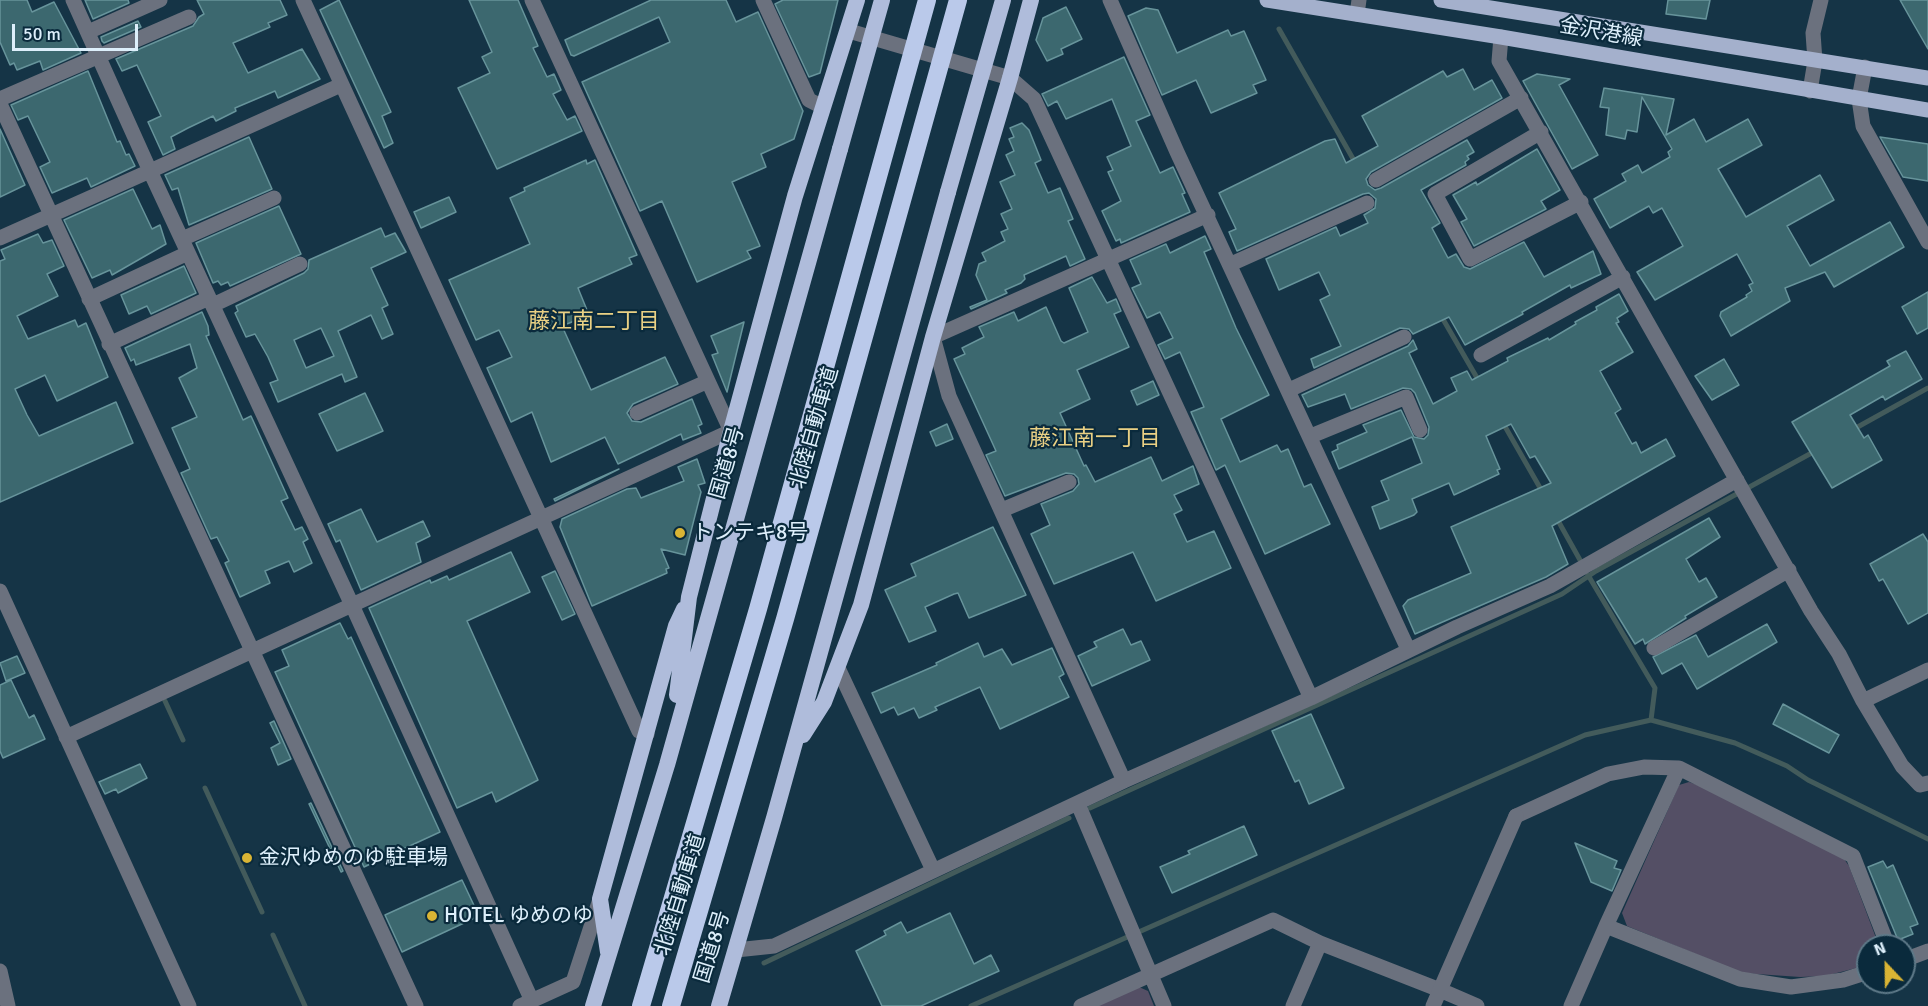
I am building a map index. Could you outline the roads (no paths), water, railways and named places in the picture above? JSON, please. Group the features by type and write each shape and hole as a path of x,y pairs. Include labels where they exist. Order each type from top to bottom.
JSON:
{"highway":[{"path":"667,765 689,597 731,431 795,196 857,0"},
{"name":"国道8号","path":"593,1006 667,765 882,0"},
{"name":"北陸自動車道","path":"641,1006 758,609 927,0"},
{"name":"北陸自動車道","path":"671,1006 785,620 957,0"},
{"name":"国道8号","path":"719,1006 793,752 1003,0"},
{"path":"793,752 824,702 861,605 933,337 1010,78 1030,0"},
{"path":"608,956 600,899 676,626 689,597"}],"main road":[{"name":"金沢港線","path":"1267,0 1358,7 1502,37 1928,110"},
{"name":"金沢港線","path":"1441,0 1928,78"}],"street":[{"path":"73,0 352,605 526,1004 573,982 600,899"},
{"path":"88,32 160,0"},
{"path":"303,0 639,731 647,734"},
{"path":"66,737 731,431 706,382 532,0"},
{"path":"764,0 809,100 823,107"},
{"path":"1110,0 1408,649"},
{"path":"1810,91 1815,61 1813,33 1821,0"},
{"path":"0,99 189,17"},
{"path":"849,31 1010,78 1034,99 1311,698"},
{"path":"1502,37 1499,61 1839,654 1863,701 1902,766 1920,785 1928,783"},
{"path":"1865,67 1859,99 1863,126 1928,242"},
{"path":"0,238 341,85"},
{"path":"1376,180 1521,98"},
{"path":"0,104 416,1006"},
{"path":"1541,132 1435,194 1470,259 1581,202"},
{"path":"89,299 274,198"},
{"path":"1231,264 1367,203"},
{"path":"1124,781 949,396 933,337 1208,215"},
{"path":"109,344 300,264"},
{"path":"1482,355 1623,277"},
{"path":"1290,390 1404,337"},
{"path":"637,412 706,382"},
{"path":"1311,436 1406,397 1420,430"},
{"path":"1002,510 1069,482"},
{"path":"736,950 774,946 1124,781 1311,698 1408,649 1550,586 1742,487"},
{"path":"1654,648 1789,570"},
{"path":"0,591 189,1006"},
{"path":"838,668 933,870"},
{"path":"1863,701 1928,670"},
{"path":"1432,1006 1516,816 1608,774 1644,767 1679,768 1853,856 1883,934"},
{"path":"1571,1006 1679,768"},
{"path":"1078,804 1164,1006"},
{"path":"1081,1006 1273,920 1320,943 1477,1006"},
{"path":"1606,926 1740,979 1791,987 1843,980 1856,976"},
{"path":"1293,1006 1320,943"},
{"path":"0,974 8,1006"}],"waterway":[{"path":"1279,29 1356,164"},
{"path":"1440,314 1480,383"},
{"path":"1854,429 1928,388"},
{"path":"1503,423 1543,493"},
{"path":"1090,808 1562,594 1596,571 1817,450"},
{"path":"1556,517 1580,560"},
{"path":"1588,575 1655,688 1651,720"},
{"path":"165,701 183,740"},
{"path":"971,1006 1585,735 1651,720 1735,743 1787,766 1808,780 1928,839"},
{"path":"205,788 262,912"},
{"path":"764,963 1069,818"},
{"path":"273,935 305,1006"}],"place":[{"name":"トンテキ8号","path":"680,533"},
{"name":"金沢ゆめのゆ駐車場","path":"247,858"},
{"name":"HOTEL ゆめのゆ","path":"432,916"}],"district":[{"name":"藤江南二丁目","path":"594,322"},
{"name":"藤江南一丁目","path":"1095,439"}]}
